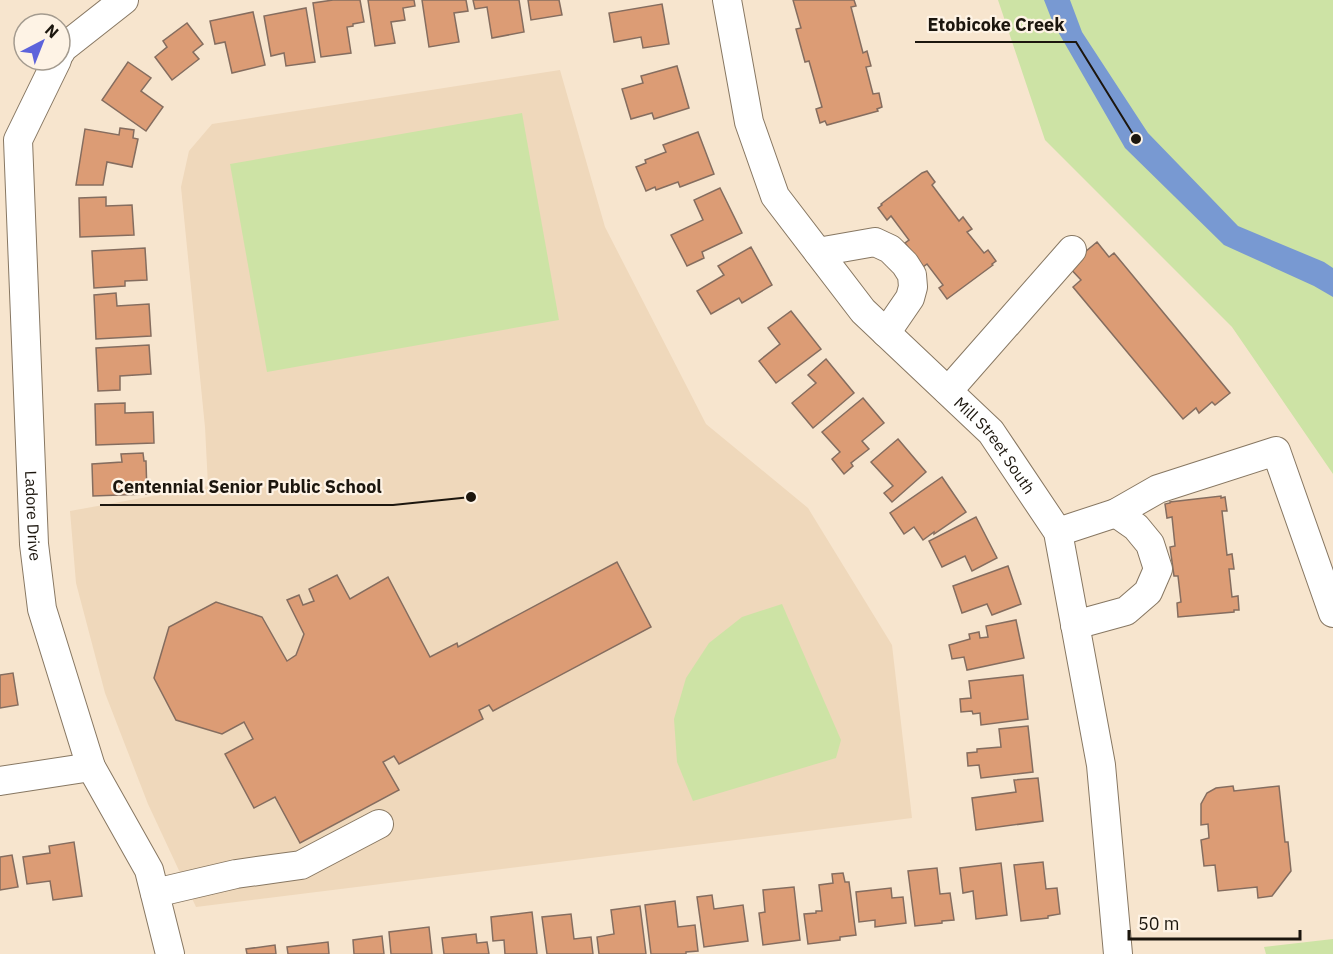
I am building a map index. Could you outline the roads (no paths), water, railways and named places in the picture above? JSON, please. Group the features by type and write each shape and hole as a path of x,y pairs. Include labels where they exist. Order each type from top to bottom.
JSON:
{"street":[{"path":"72,41 124,0"},
{"name":"Mill Street South","path":"728,0 749,122 775,196 863,311 991,432 1058,532 1101,765 1118,954"},
{"name":"Ladore Drive","path":"51,72 18,140 34,544 42,609 91,767 149,870 170,954"},
{"path":"818,252 875,242 890,249 905,264 912,275 913,287 910,298 886,333"},
{"path":"948,391 1072,250"},
{"path":"1058,532 1116,513 1158,489 1276,451 1333,613"},
{"path":"1075,625 1126,611 1148,592 1158,569 1150,544 1136,527 1116,513"},
{"path":"0,781 91,767"},
{"path":"155,893 236,874 301,865 379,824"}],"water":[{"path":"1044,0 1070,0 1082,32 1148,133 1238,226 1324,262 1333,268 1333,297 1224,245 1125,148 1053,23"}],"place":[{"name":"Etobicoke Creek","path":"1136,139"},
{"name":"Centennial Senior Public School","path":"471,497"}]}
